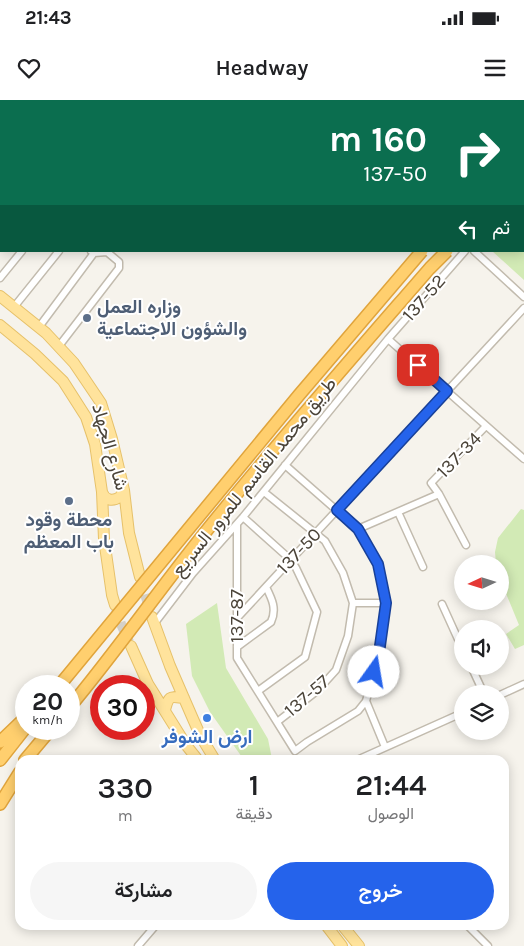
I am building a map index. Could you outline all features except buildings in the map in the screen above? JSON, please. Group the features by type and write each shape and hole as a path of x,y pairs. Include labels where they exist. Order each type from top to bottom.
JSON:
{"highway":[{"name":"طريق محمد القاسم للمرور السريع","path":"68,675 299,395 421,252"},
{"name":"طريق محمد القاسم للمرور السريع","path":"80,695 214,521 314,401 446,252"},
{"path":"0,742 15,728"},
{"path":"0,760 16,740"},
{"path":"31,755 43,740"},
{"path":"0,789 15,772"},
{"path":"0,804 15,780"}],"main road":[{"name":"شارع الجهاد","path":"0,296 39,327 59,346 74,363 101,403 124,490 129,532 140,577"},
{"name":"شارع الجهاد","path":"0,325 36,354 63,381 86,417 95,444 102,492 104,539 112,595 116,605"},
{"path":"102,492 107,498 112,500 120,498 124,490"},
{"path":"153,620 170,666 201,737 212,755"},
{"path":"131,646 148,684 194,755"},
{"path":"166,710 170,698 177,696 184,698"},
{"path":"330,930 342,946"},
{"path":"346,930 359,946"}],"street":[{"path":"0,278 21,252"},
{"path":"14,307 58,252"},
{"path":"39,327 93,252 107,252 119,262 120,268 59,346"},
{"name":"137-52","path":"153,620 243,517 388,339 463,252"},
{"path":"475,252 524,297"},
{"name":"137-50","path":"238,617 524,308"},
{"path":"388,339 524,459"},
{"name":"137-34","path":"439,494 431,484 486,426"},
{"path":"285,465 358,529 378,564 386,603 379,653 366,701 385,747"},
{"name":"137-57","path":"264,492 324,541 343,573 353,603 348,636 336,670 317,690 277,722"},
{"path":"358,529 439,494 466,545"},
{"path":"398,512 423,567"},
{"path":"243,517 290,560 296,568 317,612 305,657 258,692"},
{"name":"137-87","path":"236,524 238,658 295,751 358,711 366,701"},
{"path":"238,647 273,619 273,601 266,587"},
{"path":"353,603 386,603"},
{"path":"442,604 454,630"},
{"path":"509,691 524,684"},
{"path":"368,755 454,716"},
{"path":"138,946 152,930"},
{"path":"472,930 488,946"}],"green space":[{"path":"493,252 524,252 524,280"},
{"path":"521,509 524,510 524,645 515,649 509,639 509,632 519,625 509,601 509,555 495,555 498,538"},
{"path":"217,603 226,668 268,739 271,755 240,755 210,712 192,676 186,624"}],"tunnel":[{"path":"141,580 150,611"},
{"path":"116,608 129,642"}],"place":[{"name":"وزاره العمل والشؤون الاجتماعية","path":"87,318"},
{"name":"محطة وقود باب المعظم","path":"69,501"},
{"name":"ارض الشوفر","path":"207,718"}],"route":[{"path":"374,672 379,653 386,603 378,564 358,529 337,510 447,391 418,365"}]}
